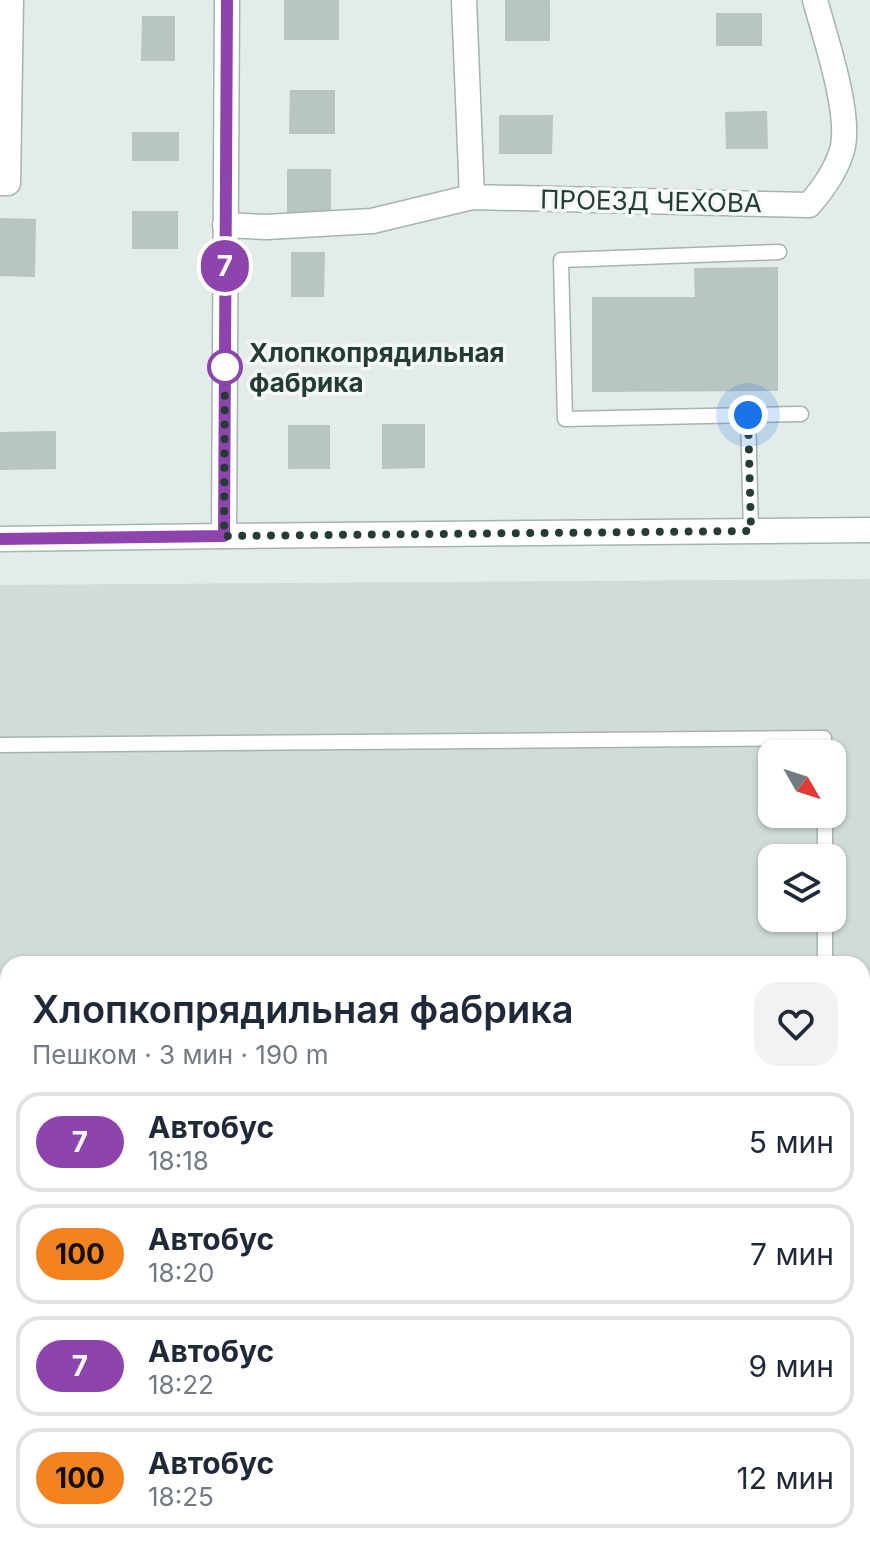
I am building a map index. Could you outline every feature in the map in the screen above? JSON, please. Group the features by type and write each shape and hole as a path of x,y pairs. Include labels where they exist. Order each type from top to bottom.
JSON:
{"street":[{"path":"0,183 8,183 11,0"},
{"path":"224,536 227,0"},
{"path":"225,225 266,227 372,221 472,197 464,0"},
{"name":"ПРОЕЗД ЧЕХОВА","path":"472,197 809,205 825,188 843,146 839,95 815,0"},
{"path":"0,539 870,530"}],"lane":[{"path":"779,252 561,260 565,419 801,414"},
{"path":"748,415 751,531"},
{"path":"0,745 824,740"},
{"path":"825,932 825,956"}],"shaded area":[{"path":"870,579 870,956 0,956 0,585"}],"building":[{"path":"285,0 338,0 338,39 285,39"},
{"path":"506,0 549,0 549,40 506,40"},
{"path":"717,14 761,14 761,45 717,45"},
{"path":"143,17 174,17 174,60 142,60"},
{"path":"291,91 334,91 334,133 290,133"},
{"path":"766,112 767,148 727,148 726,113"},
{"path":"500,116 552,116 551,153 500,153"},
{"path":"133,133 178,133 178,160 133,160"},
{"path":"288,170 330,170 330,212 288,212"},
{"path":"133,212 177,212 177,248 133,248"},
{"path":"0,219 35,220 34,276 0,275"},
{"path":"292,253 324,253 323,296 292,296"},
{"path":"777,268 777,390 593,391 593,298 696,298 695,269"},
{"path":"383,425 424,425 424,467 383,468"},
{"path":"289,426 329,426 329,468 289,468"},
{"path":"55,432 55,468 0,469 0,433"}],"bus line":[{"name":"7","path":"0,539 224,536 227,0"}],"place":[{"name":"Хлопкопрядильная фабрика","path":"225,367"}],"route":[{"path":"225,367 224,536 751,531 748,415"}]}
